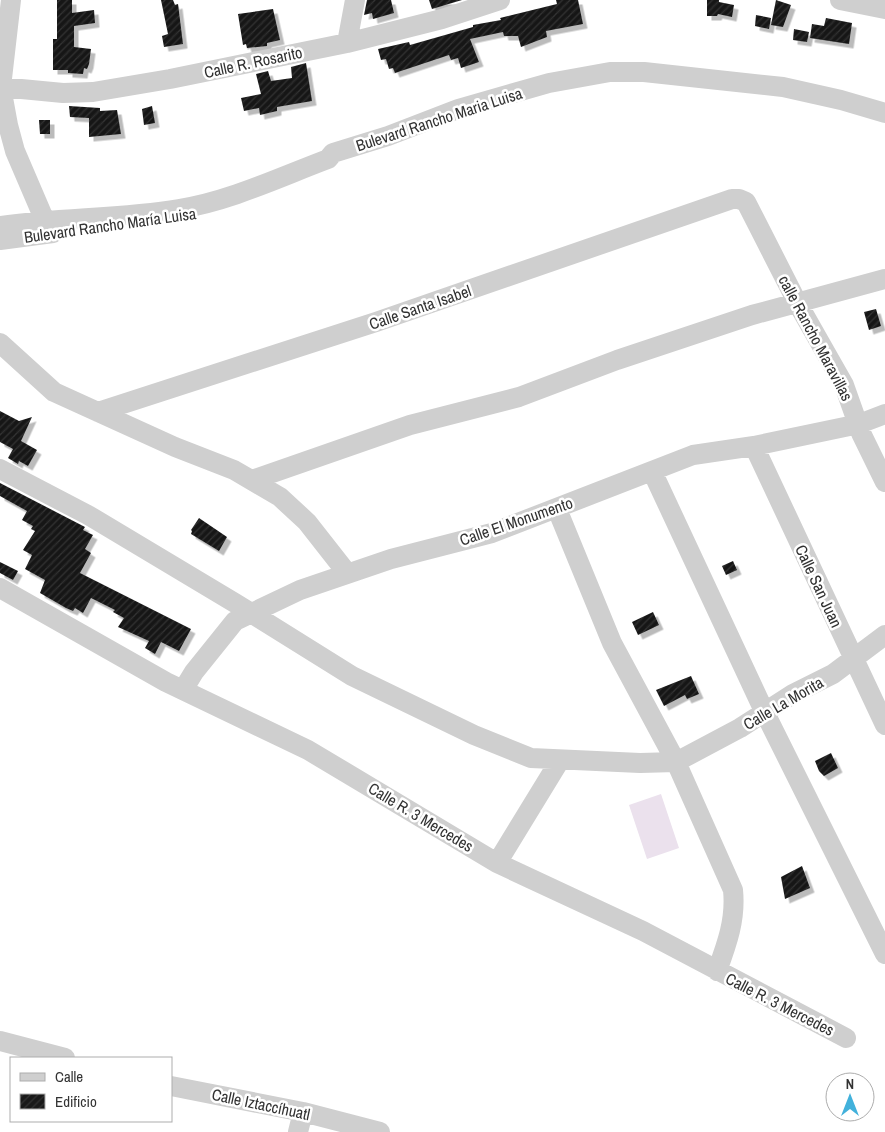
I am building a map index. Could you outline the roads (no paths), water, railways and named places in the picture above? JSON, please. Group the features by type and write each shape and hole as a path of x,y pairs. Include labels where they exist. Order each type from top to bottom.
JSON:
{"street":[{"path":"11,0 1,87 8,125 16,151 45,221"},
{"path":"347,43 355,0"},
{"name":"Calle R. Rosarito","path":"1,87 63,93 93,92 170,79 347,43 442,20 500,0"},
{"path":"840,0 885,9"},
{"name":"Bulevard Rancho Maria Luisa","path":"0,226 182,209 213,201 328,159 333,153 388,136 458,109 549,83 610,72 644,72 783,87 841,100 885,113"},
{"name":"Bulevard Rancho María Luisa","path":"0,240 170,220 199,214 265,193 475,114 579,86 636,81 783,97 885,123"},
{"name":"Calle Santa Isabel","path":"98,412 376,322 732,198 739,198"},
{"name":"calle Rancho Maravillas","path":"739,198 746,202 798,304 844,385 885,482"},
{"path":"252,480 410,425 518,397 617,360 752,315 885,279"},
{"path":"0,343 54,392 175,447 234,470 280,497 308,522 346,573"},
{"name":"Calle El Monumento","path":"183,690 194,672 235,621 249,613 346,573 391,559 492,533 693,454 754,446 859,424 885,414"},
{"name":"Calle San Juan","path":"754,446 885,725"},
{"path":"0,469 88,515 352,676 474,735 531,758 640,763 676,762"},
{"path":"652,471 764,711 885,954"},
{"path":"557,509 612,643 676,762 733,890 735,911 729,938 717,971"},
{"name":"Calle R. 3 Mercedes","path":"0,588 183,690 308,750 497,863 643,931 846,1038"},
{"name":"Calle La Morita","path":"676,762 740,728 764,711 833,674 885,634"},
{"path":"497,863 560,760"},
{"path":"0,1041 61,1057"},
{"name":"Calle Iztaccíhuatl","path":"172,1086 303,1112 380,1132"},
{"path":"298,1132 303,1112"}]}
